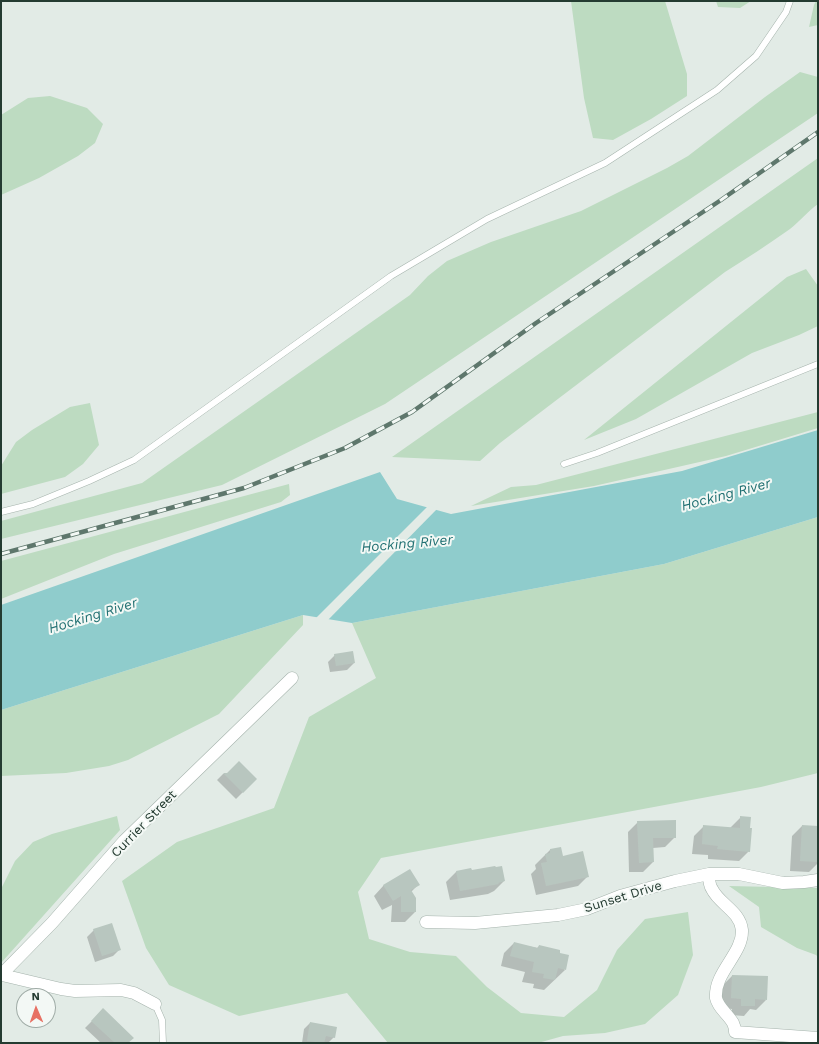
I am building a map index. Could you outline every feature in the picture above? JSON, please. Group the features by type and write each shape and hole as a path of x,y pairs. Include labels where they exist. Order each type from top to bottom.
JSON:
{"street":[{"name":"Currier Street","path":"1,975 52,924 124,841 292,678"},
{"name":"Sunset Drive","path":"426,922 474,923 558,915 587,909 646,888 709,874 739,874 783,883 818,880"},
{"path":"709,874 712,890 732,910 742,929 742,939 716,988 716,1000 732,1022 735,1032 818,1038"},
{"name":"Currier Street","path":"1,975 75,991 128,991 155,1004"}],"lane":[{"path":"1,512 33,504 89,481 134,460 391,276 487,219 605,163 716,90 756,56 786,12 790,1"},
{"path":"564,464 597,453 818,364"},
{"path":"155,1004 162,1020 162,1043"}],"green space":[{"path":"571,1 665,1 687,74 687,96 651,119 613,140 593,138 584,98"},
{"path":"716,1 751,1 740,8 718,7"},
{"path":"816,1 818,1 818,25 809,27 814,5"},
{"path":"800,72 818,77 818,113 385,404 222,485 1,539 1,521 142,483 410,295 428,276 447,261 491,242 581,211 667,168 688,156"},
{"path":"50,96 87,108 103,124 95,143 78,156 39,178 1,195 1,115 28,98"},
{"path":"818,158 818,204 794,226 725,272 500,443 480,461 392,457"},
{"path":"806,269 818,286 818,326 752,353 636,419 584,440 787,277"},
{"path":"90,403 99,445 83,464 65,477 1,494 1,466 16,442 32,430 70,407"},
{"path":"818,412 818,428 726,456 594,486 471,506 511,487 536,485"},
{"path":"289,484 290,495 281,502 114,554 1,599 1,561"},
{"path":"818,517 818,773 761,787 381,858 358,892 369,939 410,952 456,956 487,987 521,1013 564,1017 597,990 617,950 645,919 688,912 693,955 678,995 645,1024 605,1033 563,1036 538,1043 388,1043 347,993 239,1016 169,985 146,948 122,881 177,842 274,808 309,717 376,678 352,623 664,564"},
{"path":"303,615 303,625 219,714 128,760 109,766 66,773 1,776 1,710"},
{"path":"117,816 120,830 1,963 1,889 15,861 33,842 52,834"},
{"path":"729,886 818,888 818,957 797,948 761,927 759,907"}],"water":[{"name":"Hocking River","path":"818,430 818,517 664,564 352,623 303,615 1,710 1,605 380,472 397,499 451,514 682,471"}],"pier":[{"path":"428,506 438,508 327,621 315,619"}],"building":[{"path":"353,651 355,663 336,666 334,654"},
{"path":"239,761 257,779 243,793 223,773 227,773"},
{"path":"740,816 751,817 750,828 752,828 750,852 717,849 718,846 702,844 703,825 740,828"},
{"path":"676,820 676,838 653,838 654,862 639,863 637,821"},
{"path":"802,825 818,826 818,862 800,861"},
{"path":"561,847 563,856 583,851 589,877 546,886 541,863 547,862 545,854 550,853 550,849"},
{"path":"502,866 505,881 498,883 499,884 460,891 456,871"},
{"path":"410,869 420,885 411,890 416,898 416,912 401,912 401,896 393,901 383,885"},
{"path":"112,923 121,950 102,956 93,929"},
{"path":"514,942 538,948 539,945 560,950 560,953 569,955 566,970 558,968 555,980 543,978 544,974 532,972 534,962 510,956"},
{"path":"732,975 768,976 767,1000 755,999 755,1006 741,1006 741,999 731,998"},
{"path":"103,1008 134,1038 128,1043 115,1043 91,1021"},
{"path":"310,1022 337,1027 335,1038 326,1036 324,1043 307,1041"}],"railway":[{"path":"1,554 244,488 345,448 412,412 536,323 721,200 818,132"}]}
